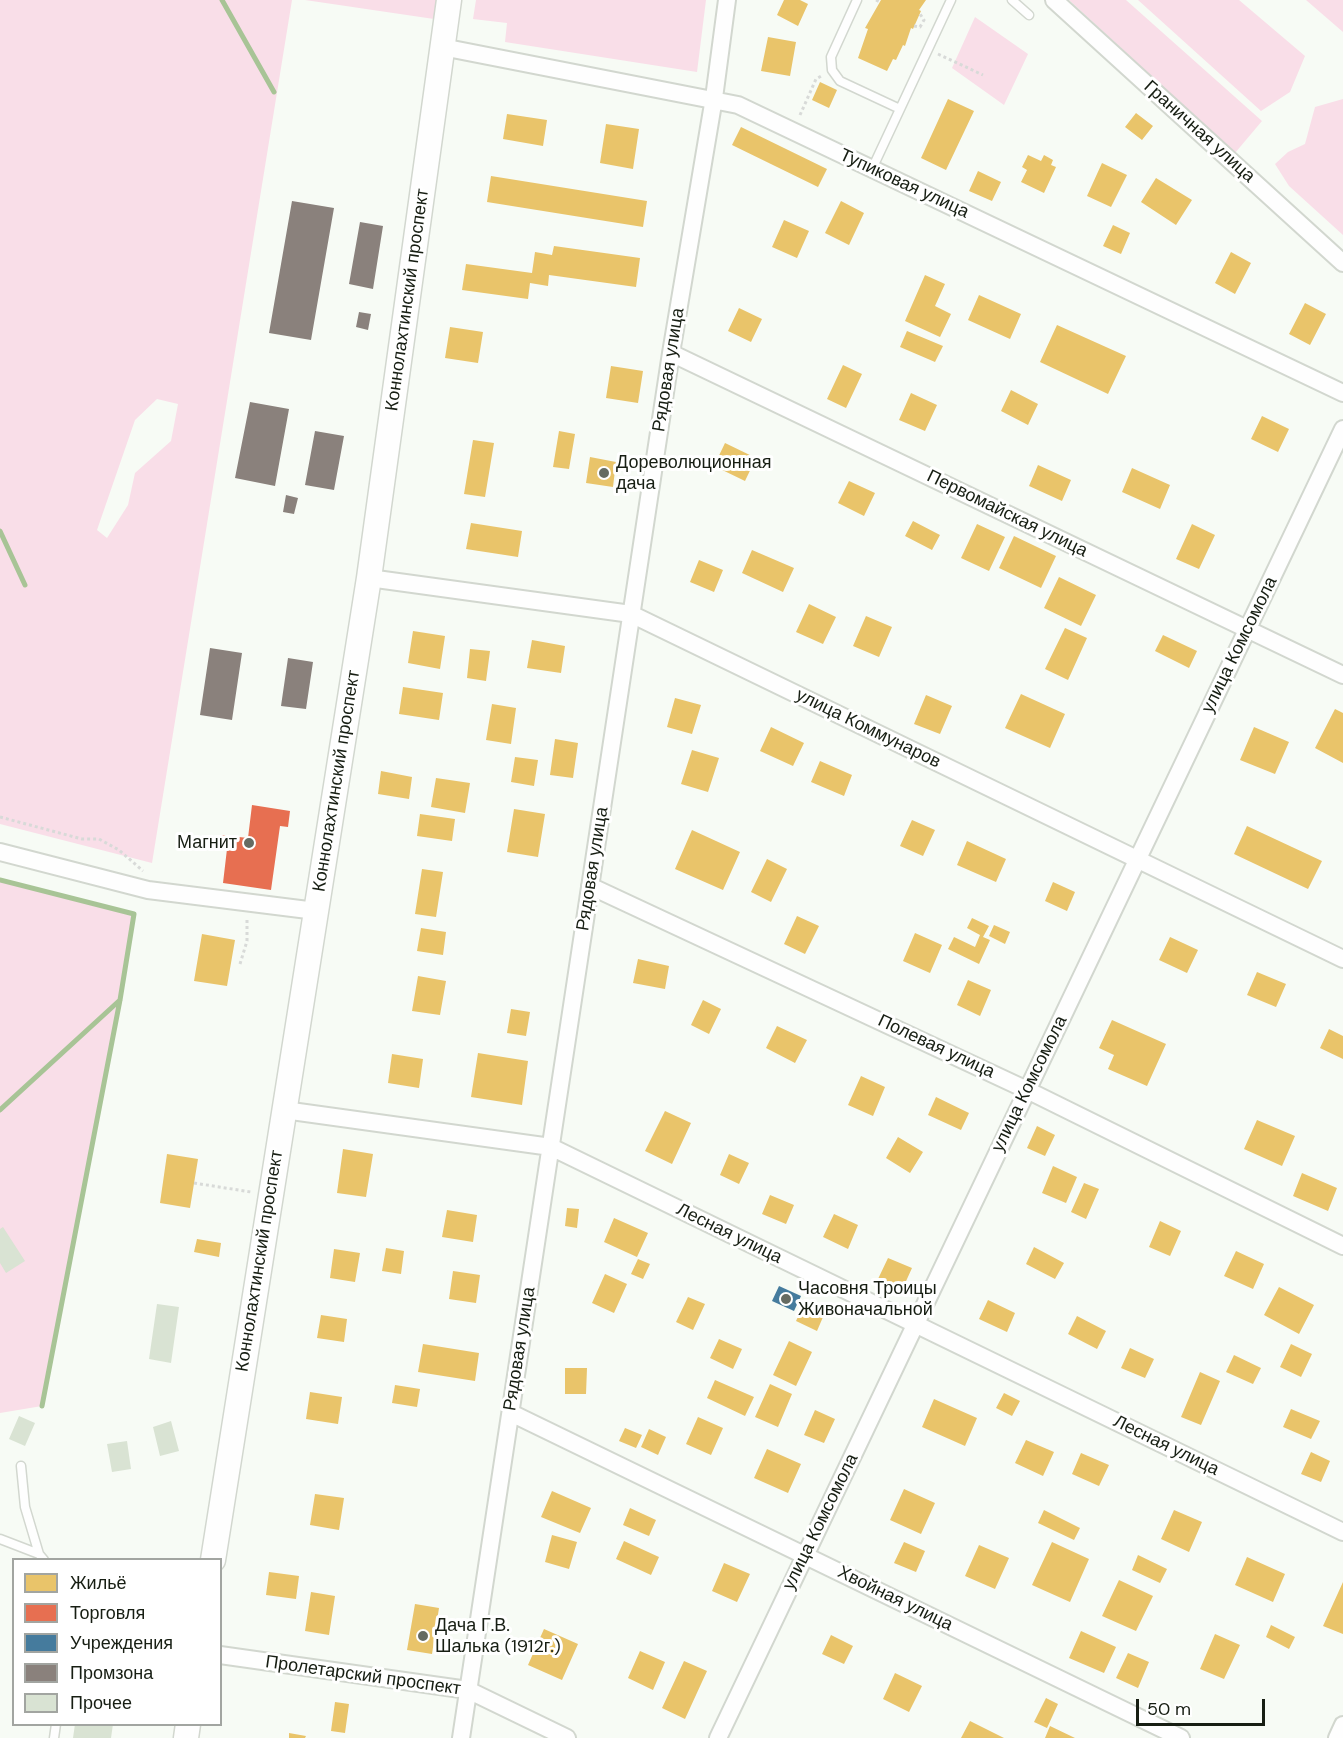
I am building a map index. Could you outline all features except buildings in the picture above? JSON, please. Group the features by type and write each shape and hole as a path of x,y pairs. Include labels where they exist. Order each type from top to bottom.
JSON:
{"main road":[{"name":"Коннолахтинский проспект","path":"213,1558 369,578 449,0"}],"street":[{"name":"Рядовая улица","path":"461,1738 631,614 671,353 714,98 727,0"},
{"name":"Граничная улица","path":"1054,0 1343,263"},
{"name":"Тупиковая улица","path":"442,47 714,98 738,105 1343,393"},
{"name":"Первомайская улица","path":"671,353 1343,675"},
{"name":"улица Комсомола","path":"718,1738 1343,429"},
{"name":"улица Коммунаров","path":"369,578 631,614 1343,959"},
{"path":"0,852 148,890 316,911"},
{"name":"Полевая улица","path":"590,885 1027,1090 1343,1246"},
{"name":"Лесная улица","path":"284,1110 551,1147 1343,1532"},
{"name":"Хвойная улица","path":"511,1413 1181,1738"},
{"name":"Пролетарский проспект","path":"222,1655 468,1690 567,1738"},
{"path":"1337,1738 1343,1725"}],"lane":[{"path":"857,0 831,57 832,70 840,81 900,109"},
{"path":"872,169 951,0"},
{"path":"1012,0 1029,15"},
{"path":"21,1466 24,1507 41,1557"},
{"path":"0,1539 41,1557"}],"path":[{"path":"876,0 880,2"},
{"path":"914,26 920,27 924,20 920,14"},
{"path":"950,60 983,75"},
{"path":"792,131 816,79 832,70"},
{"path":"0,817 82,839 99,839 119,850 143,869 148,890"},
{"path":"240,964 247,941 248,914"},
{"path":"194,1183 271,1196"}],"shaded area":[{"path":"0,0 292,0 152,863 0,824","holes":["157,399 178,404 171,441 135,473 128,505 107,538 97,530 135,420"]},
{"path":"305,0 437,0 434,19"},
{"path":"476,0 706,0 697,72 505,42 507,23 473,19"},
{"path":"1069,0 1126,0 1262,121 1235,153"},
{"path":"1138,0 1239,0 1305,56 1290,92 1261,111"},
{"path":"1306,0 1343,0 1343,32"},
{"path":"975,17 1028,54 1004,105 952,68"},
{"path":"1343,99 1343,235 1289,186 1275,164 1288,152 1305,144 1315,107"},
{"path":"0,880 134,914 120,1000 42,1406 0,1413"}],"waterway":[{"path":"222,0 274,92"},
{"path":"0,531 25,585"},
{"path":"0,880 134,914 120,1000 42,1406"},
{"path":"0,1110 120,1000"}],"place":[{"name":"Дореволюционная дача","path":"604,473"},
{"name":"Магнит","path":"249,843"},
{"name":"Часовня Троицы Живоначальной","path":"786,1299"},
{"name":"Дача Г.В. Шалька (1912г.)","path":"423,1636"}]}
